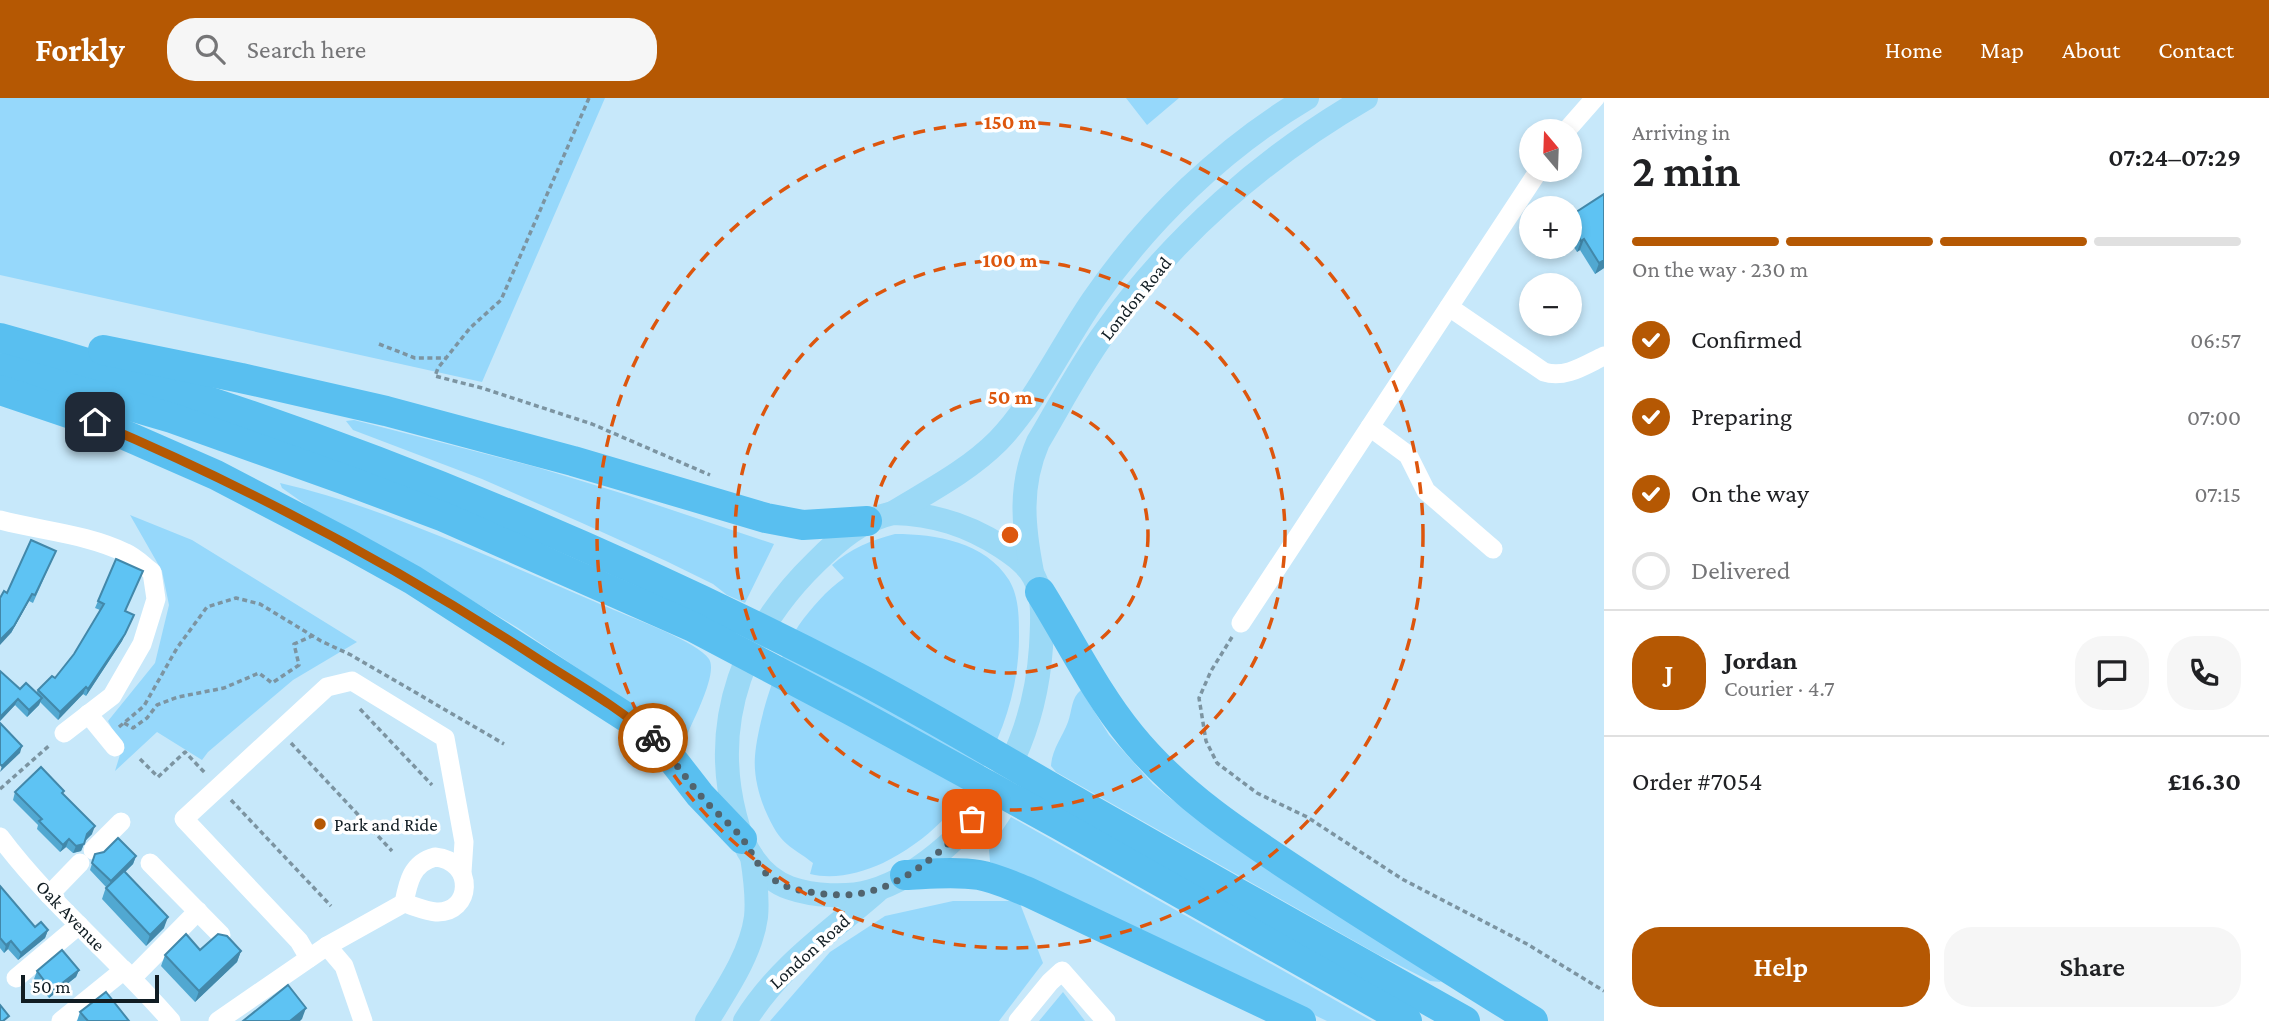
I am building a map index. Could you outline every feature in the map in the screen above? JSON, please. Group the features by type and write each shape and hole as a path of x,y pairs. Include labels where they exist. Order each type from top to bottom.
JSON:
{"highway":[{"path":"2,349 107,350 386,411 506,442 740,512 788,523 822,524 880,517"},
{"path":"2,349 172,418 343,479 702,616 852,710 1067,813 1465,1021"},
{"path":"0,390 95,422 204,469 350,544 413,580 632,721 665,750 747,848"},
{"path":"1036,582 1110,708 1153,760 1190,797 1262,849 1375,923 1533,1021"},
{"path":"1067,813 1407,1021"},
{"path":"893,882 961,874 998,880 1301,1021"}],"main road":[{"name":"London Road","path":"707,1021 746,951 755,925 756,901 747,848 730,795 726,764 731,708 748,654 764,626 799,579 844,536 969,466 996,443 1023,412 1095,298 1129,253 1199,180 1256,131 1307,98"},
{"name":"London Road","path":"745,1021 765,991 802,953 893,882 927,861 959,834 1003,778 1035,690 1041,642 1036,582 1023,516 1025,486 1038,442 1105,332 1200,222 1279,154 1366,98"},
{"path":"880,517 923,515 965,526 1014,555 1036,582"},
{"path":"747,848 768,876 797,890 837,895 860,894 893,882"}],"street":[{"path":"1577,119 1595,98"},
{"path":"1241,623 1531,182"},
{"path":"1449,307 1552,375 1564,374 1604,356"},
{"path":"1370,427 1408,456 1426,491 1493,548"},
{"path":"0,520 81,537 128,553 152,572 156,599 142,643 112,695 64,733"},
{"path":"309,958 299,941 184,819 327,687 352,681 445,738 464,842 461,873"},
{"path":"88,714 111,742"},
{"path":"49,895 121,822"},
{"name":"Oak Avenue","path":"2,845 172,1021"},
{"path":"218,1021 327,946 404,904 435,912 452,908 463,893 465,884 461,873 452,861 444,858 426,859 413,871 404,904"},
{"path":"150,863 221,935"},
{"path":"61,1021 128,974 198,911"},
{"path":"16,978 79,925"},
{"path":"327,946 344,966 363,1021"},
{"path":"1018,1021 1062,971 1106,1021"}],"path":[{"path":"589,98 501,300 470,328 445,358 435,376 482,388 592,424 716,478"},
{"path":"379,344 415,358 445,358"},
{"path":"111,742 124,723 144,706 177,648 207,607 236,598 260,604 504,744"},
{"path":"1241,623 1211,671 1199,698 1206,741 1217,763 1257,793 1307,817 1402,879 1527,944 1604,991"},
{"path":"124,723 133,728 147,718 158,705 178,697 224,688 259,673 272,683 299,665 294,644 312,635"},
{"path":"356,705 432,785"},
{"path":"279,731 392,851"},
{"path":"0,789 64,733"},
{"path":"140,759 158,777 186,752 331,906"}],"shaded area":[{"path":"0,98 605,98 482,382 0,275"},
{"path":"1126,98 1179,98 1147,125"},
{"path":"354,420 536,467 774,544 745,603 727,595 713,584 582,523 482,479 353,430 346,421"},
{"path":"280,483 344,501 426,531 692,645 703,652 711,666 708,685 688,733 682,740 673,740 635,707 518,628 371,540 316,512 282,488"},
{"path":"130,515 192,540 357,642 293,680 202,760 157,732 115,771 122,748 108,721 155,663 169,605 162,571"},
{"path":"895,534 943,539 973,549 999,567 1009,580 1017,600 1019,630 1017,671 1009,705 998,738 982,769 963,798 939,824 913,846 874,867 838,876 810,874 813,863 782,840 762,802 755,765 760,724 777,670 791,638 814,606 844,578 832,565 861,546"},
{"path":"1081,690 1109,735 1153,784 1171,799 1441,982 1430,981 1377,954 1056,772 1051,766 1053,754"},
{"path":"1011,817 1372,1021 1327,1021 990,862 989,850"},
{"path":"953,901 1019,901 1043,963 999,1021 770,1021 830,952 885,916"},
{"path":"1063,992 1085,1021 1039,1021"}],"building":[{"path":"1604,194 1604,260 1599,263 1584,239 1582,240 1582,208"},
{"path":"31,540 56,551 35,595 32,594 14,626 0,640 0,598 4,591 7,593"},
{"path":"116,559 143,571 125,611 134,615 125,634 88,689 86,687 60,712 38,690 52,676 55,678 74,654 104,604 98,601"},
{"path":"0,671 20,689 26,683 42,698 29,710 18,699 0,717"},
{"path":"0,723 22,746 2,766 0,764"},
{"path":"41,767 95,826 87,834 84,844 76,846 69,839 63,845 15,792"},
{"path":"118,838 136,856 111,881 92,863 95,854 104,852"},
{"path":"124,871 168,917 150,935 106,888"},
{"path":"0,886 35,927 41,922 48,930 21,953 11,941 6,945 0,938"},
{"path":"186,934 200,950 218,934 227,936 241,951 199,991 165,955"},
{"path":"62,950 79,970 52,991 37,971"},
{"path":"288,985 306,1008 290,1021 243,1021"},
{"path":"106,992 129,1021 88,1021 80,1012"},
{"path":"0,1005 9,1016 3,1021 0,1021"}],"way so far":[{"path":"653,738 680,767 700,795 742,839 752,857 768,876 797,890 837,895 860,894 880,888 927,861 972,819"}],"place":[{"name":"Park and Ride","path":"320,824"}],"route":[{"path":"95,422 216,475 350,544 413,580 603,700 653,738"}]}
